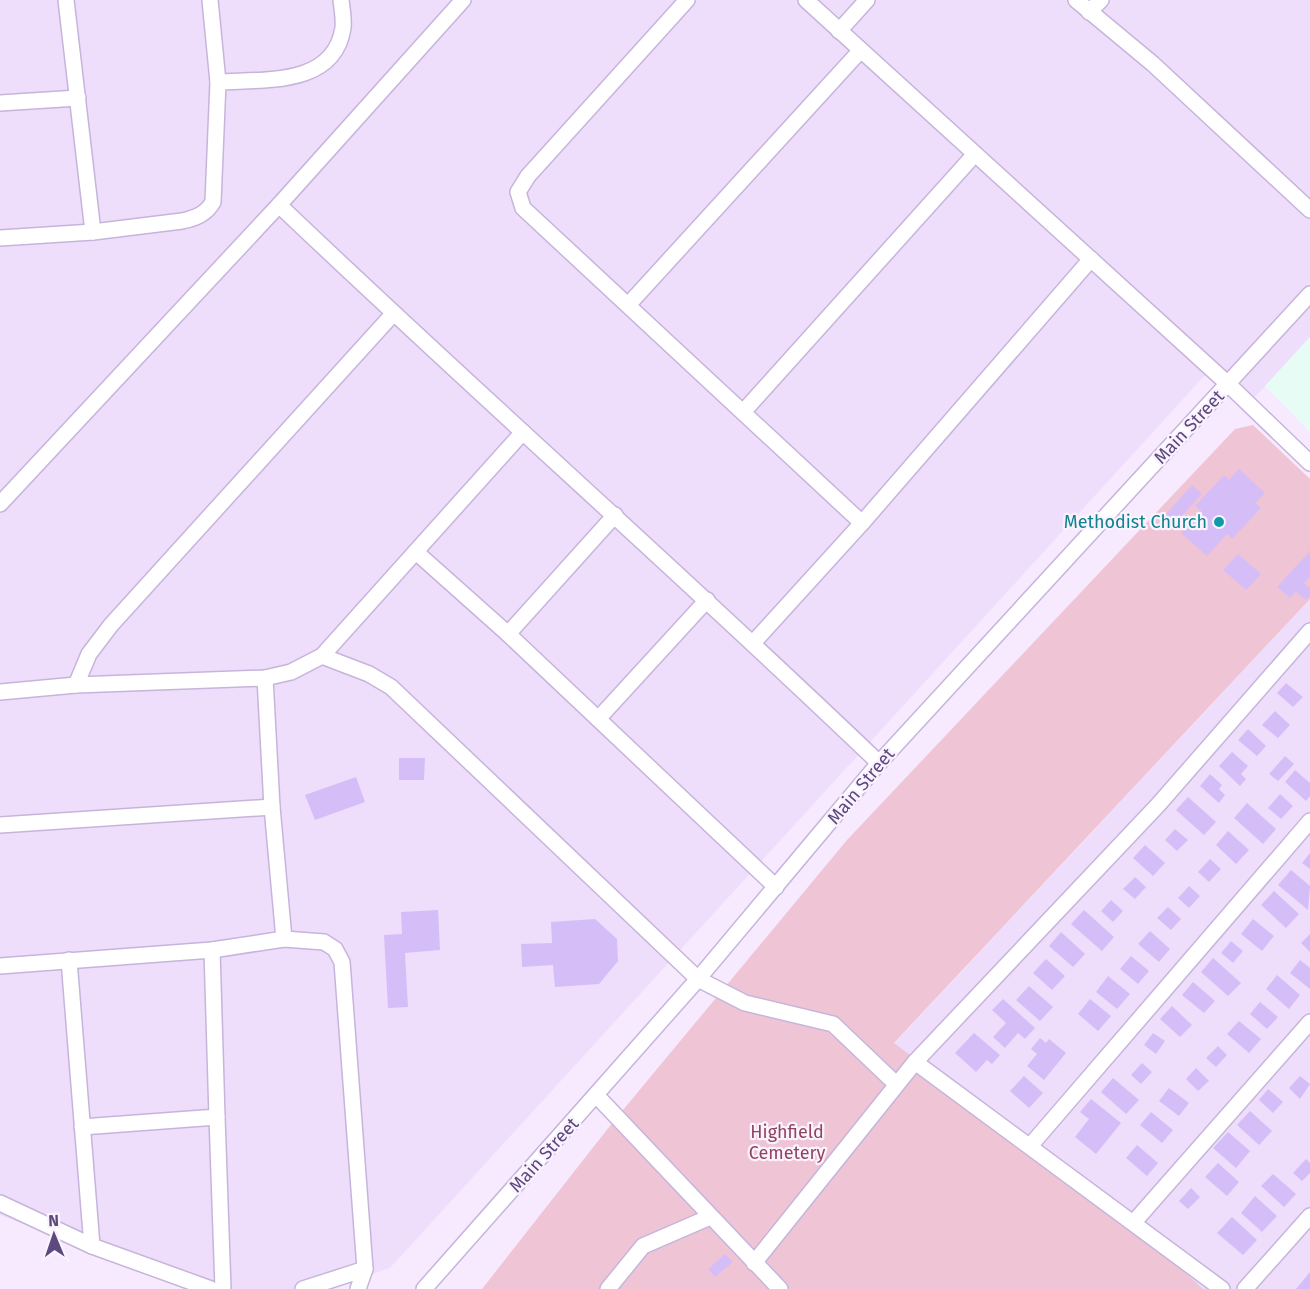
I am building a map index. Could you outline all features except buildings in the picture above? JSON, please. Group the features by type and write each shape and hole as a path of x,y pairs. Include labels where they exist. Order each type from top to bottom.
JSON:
{"street":[{"path":"66,0 93,232"},
{"path":"0,238 93,232 194,219 208,211 213,202 218,82 210,0"},
{"path":"218,82 299,76 320,68 337,49 343,27 341,0"},
{"path":"0,504 279,205 463,0"},
{"path":"687,0 528,176 518,192 523,208 629,304 862,523"},
{"path":"807,0 860,51 1228,384 1310,463"},
{"path":"839,31 867,0"},
{"path":"1076,0 1153,64 1310,210"},
{"path":"1089,12 1101,0"},
{"path":"629,304 860,51"},
{"path":"0,103 78,98"},
{"path":"744,411 975,153"},
{"path":"279,205 393,314 707,600 879,763"},
{"path":"753,643 862,523 1091,259"},
{"name":"Main Street","path":"424,1289 597,1096 879,763 1310,294"},
{"path":"76,686 89,654 111,625 393,314"},
{"path":"0,692 76,686 265,678 291,672 322,656 523,432"},
{"path":"508,634 615,515"},
{"path":"416,552 508,634 776,887"},
{"path":"598,719 707,600"},
{"path":"754,1263 915,1062 1158,804 1310,631"},
{"path":"322,656 369,674 392,687 698,979 745,1003 833,1024 896,1084"},
{"path":"265,678 272,807 284,939"},
{"path":"0,825 272,807"},
{"path":"1030,1146 1310,821"},
{"path":"0,966 212,950 284,939 324,942 335,949 342,962 365,1269 358,1289"},
{"path":"212,950 224,1289"},
{"path":"69,960 93,1245"},
{"path":"1134,1222 1310,1022"},
{"path":"915,1062 1222,1289"},
{"path":"597,1096 780,1289"},
{"path":"82,1127 217,1117"},
{"path":"0,1203 93,1245 211,1289"},
{"path":"608,1289 643,1246 711,1216"},
{"path":"1245,1289 1310,1216"},
{"path":"303,1289 365,1269"}],"shaded area":[{"path":"0,0 1310,0 1310,337 1244,409 1206,374 390,1268 326,1289 188,1289 0,1215"},
{"path":"1310,337 1310,432 1265,386"},
{"path":"1310,599 1310,1289 1203,1289 1129,1219 894,1044"}],"green space":[{"name":"Highfield Cemetery","path":"1253,425 1310,479 1310,599 894,1043 1129,1219 1203,1289 482,1289 613,1122 847,840 1235,429"}],"place":[{"name":"Methodist Church","path":"1219,522"}]}
